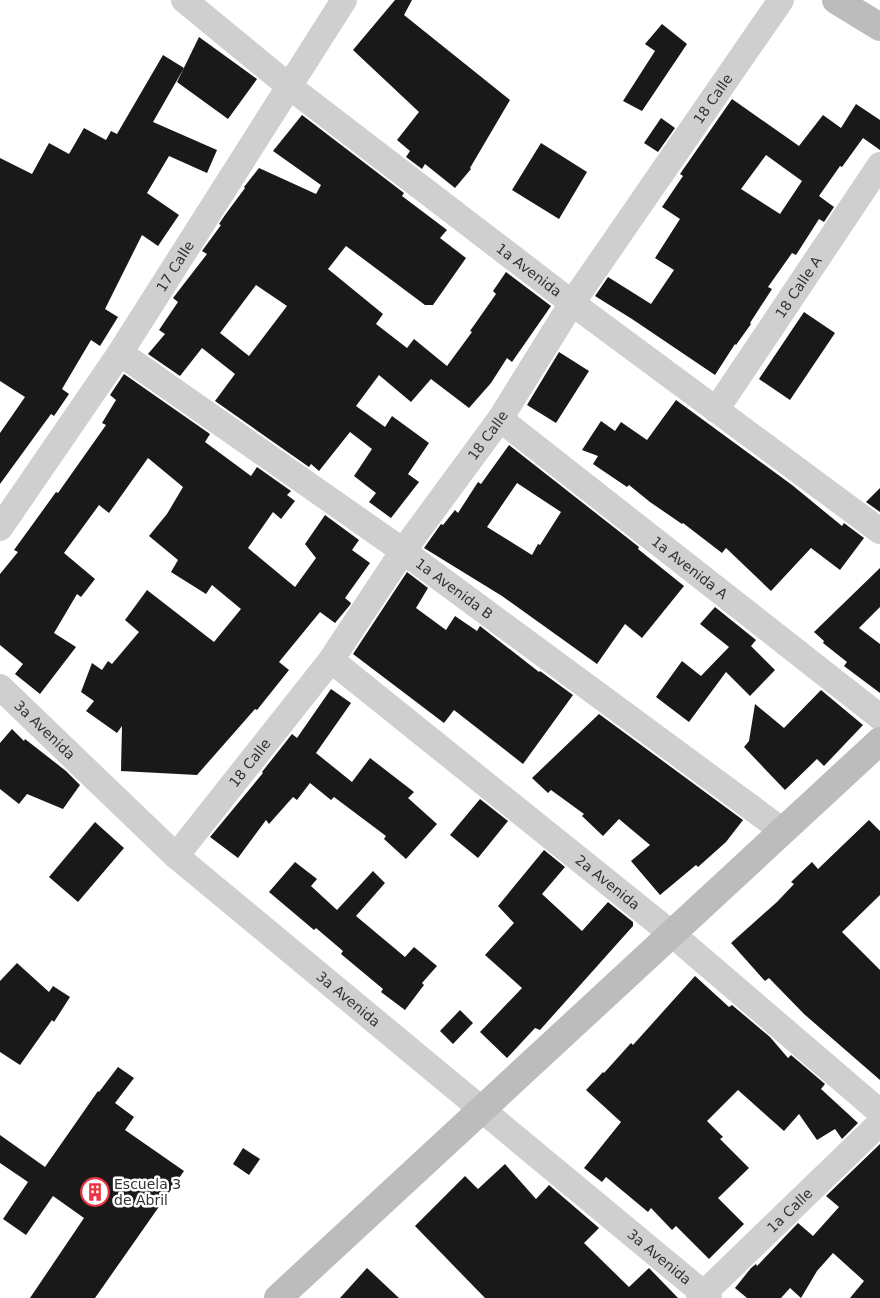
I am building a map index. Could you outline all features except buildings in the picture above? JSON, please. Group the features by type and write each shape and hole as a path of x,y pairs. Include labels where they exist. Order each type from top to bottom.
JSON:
{"main road":[{"path":"836,0 880,27"},
{"path":"278,1298 880,741"}],"street":[{"name":"1a Avenida","path":"184,0 290,87 572,303 880,531"},
{"name":"17 Calle","path":"0,528 120,353 344,0"},
{"name":"18 Calle","path":"176,856 331,660 403,550 500,419 572,303 781,0"},
{"name":"18 Calle A","path":"716,410 880,165"},
{"name":"1a Avenida B","path":"120,353 403,550 783,830"},
{"name":"1a Avenida A","path":"500,419 880,717"},
{"name":"2a Avenida","path":"331,660 672,934 880,1112"},
{"name":"3a Avenida","path":"0,687 176,856 704,1297"},
{"name":"1a Calle","path":"704,1297 880,1123"}],"place":[{"name":"Escuela 3 de Abril","path":"95,1192"}]}
